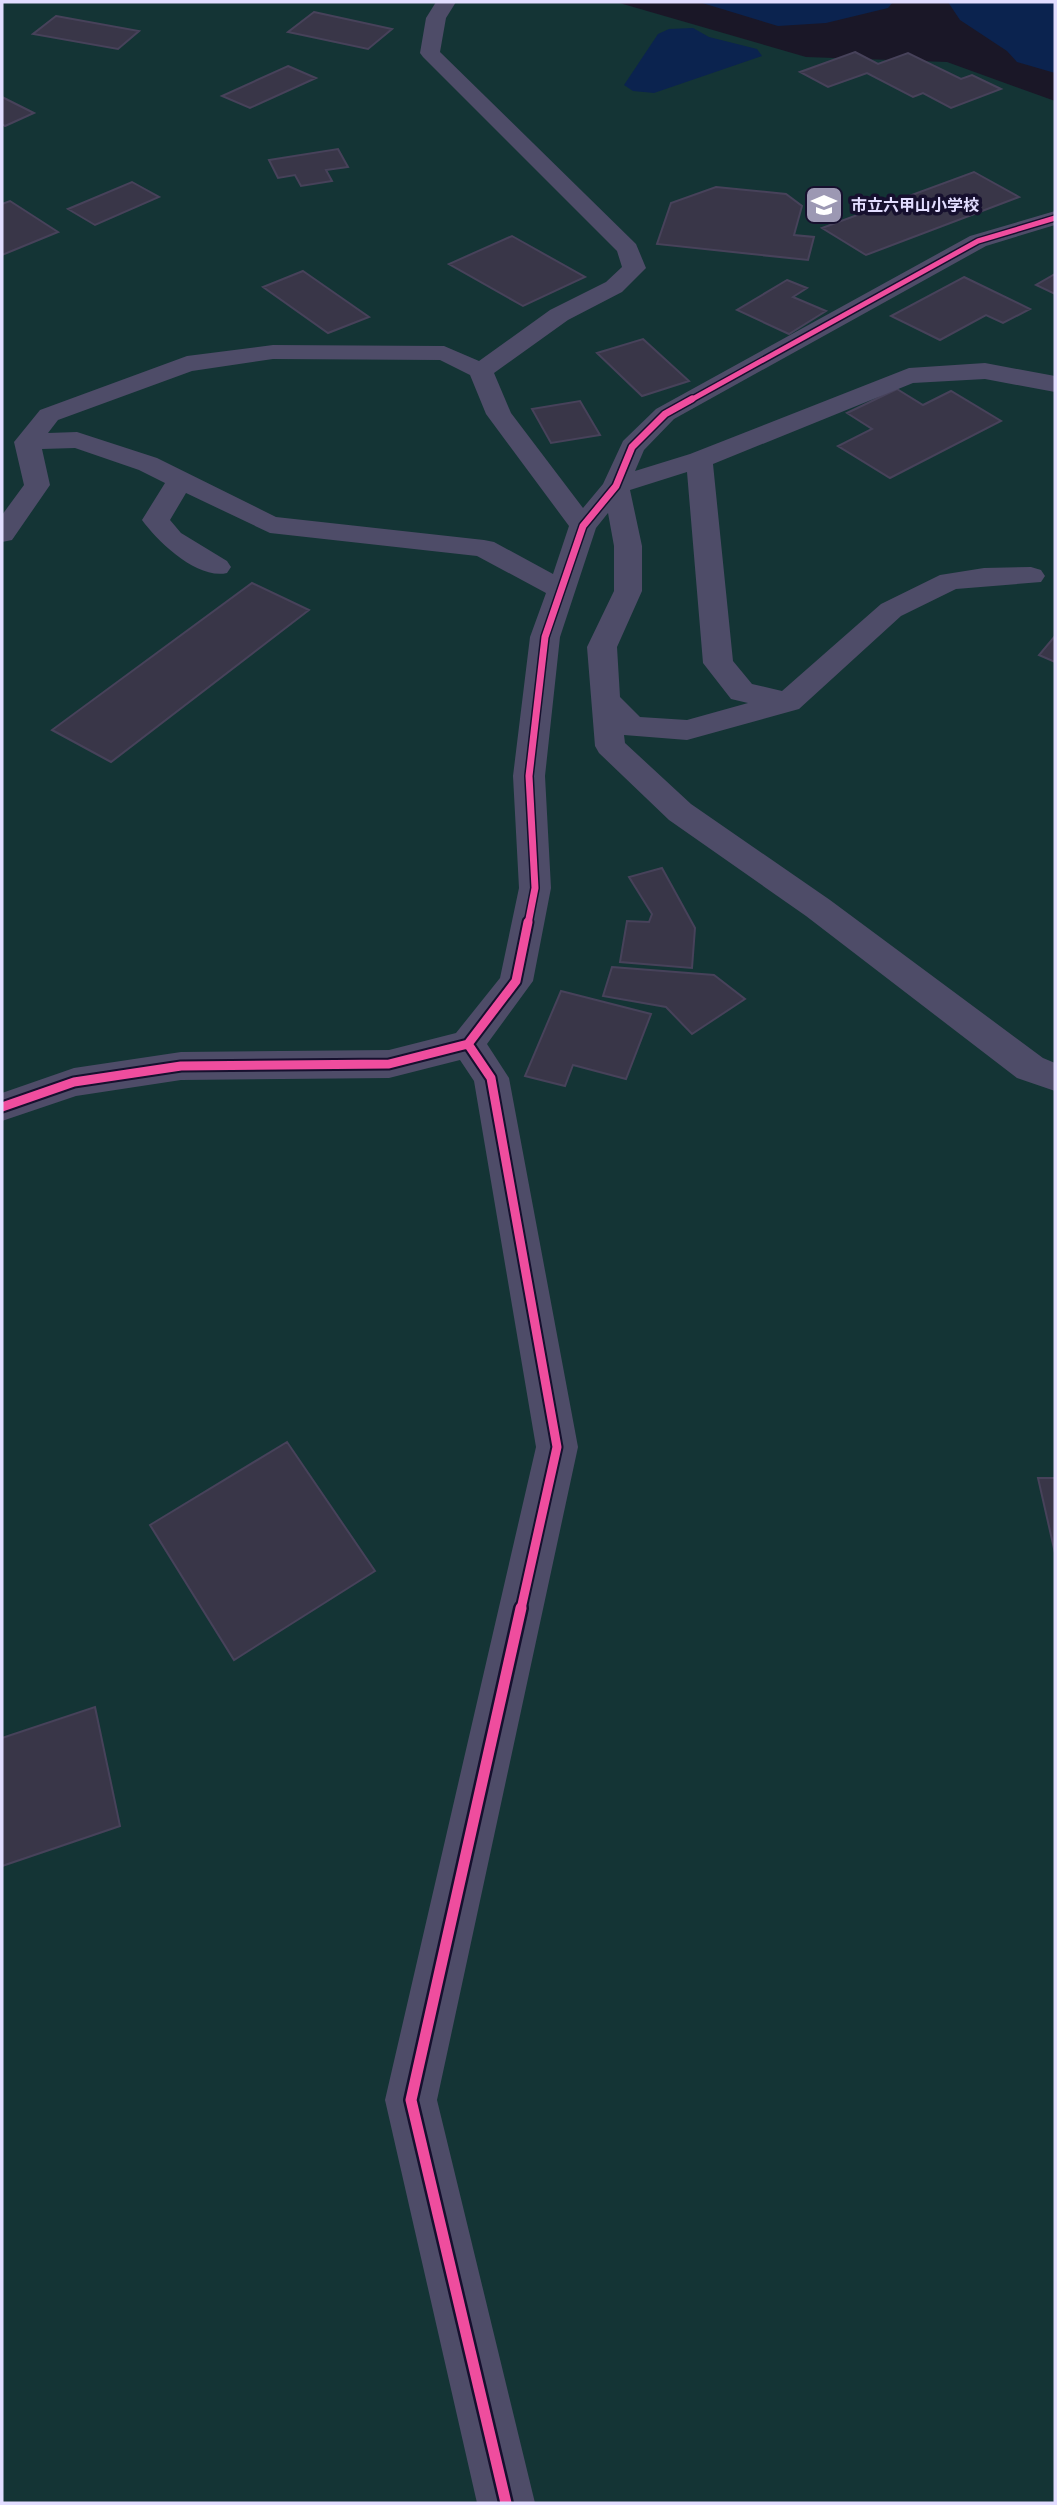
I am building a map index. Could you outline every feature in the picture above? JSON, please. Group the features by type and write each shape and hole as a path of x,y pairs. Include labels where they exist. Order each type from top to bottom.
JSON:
{"street":[{"path":"446,2 436,18 430,52 628,249 634,268 614,287 559,315 481,371"},
{"path":"2,1107 74,1082 181,1066 389,1064 468,1044 516,981 535,888 529,776 545,637 583,526 616,486 632,447 665,414 978,241 1055,218"},
{"path":"27,442 49,415 187,364 273,352 444,353 481,371 499,414 583,526"},
{"path":"616,486 699,460 909,376 985,371 1055,384"},
{"path":"27,442 76,440 148,464 270,525 484,548 561,590"},
{"path":"2,534 37,485 27,442"},
{"path":"699,460 718,663 743,692 789,702"},
{"path":"180,480 156,520 171,539 217,567"},
{"path":"616,486 628,546 628,591 602,647 610,746 680,812 818,908 1030,1068 1055,1077"},
{"path":"605,700 632,727 687,730 789,702 891,610 950,581 1031,576"},
{"path":"468,1044 491,1078 557,1447 411,2100 506,2503"}],"green space":[{"path":"2,2 616,2 806,57 947,62 1055,101 1055,2503 2,2503"}],"water":[{"path":"699,2 893,2 888,8 826,23 778,26"},
{"path":"948,2 1055,2 1055,73 1017,62 1007,51 960,20"},
{"path":"693,28 709,37 757,49 762,56 654,93 633,91 624,85 658,34 669,29"}],"building":[{"path":"314,12 392,29 368,49 288,32"},
{"path":"56,16 139,31 118,49 33,34"},
{"path":"855,52 878,64 908,53 961,79 972,75 1001,89 951,108 923,93 913,97 867,73 828,87 800,72"},
{"path":"288,66 316,78 250,108 222,96"},
{"path":"2,97 34,113 5,126 2,124"},
{"path":"338,149 348,167 326,170 332,181 301,186 295,175 278,178 269,160"},
{"path":"974,172 1019,197 866,255 822,228"},
{"path":"132,182 159,197 95,225 68,209"},
{"path":"716,187 786,194 802,206 794,235 814,237 808,260 657,244 671,203"},
{"path":"10,201 58,232 2,255 2,204"},
{"path":"512,236 585,277 523,306 449,264"},
{"path":"303,271 369,317 328,333 263,287"},
{"path":"1055,274 1055,294 1036,285"},
{"path":"964,277 1030,309 1003,323 986,315 940,340 891,316"},
{"path":"787,280 807,288 793,297 826,311 789,334 737,310"},
{"path":"643,339 689,381 642,396 597,353"},
{"path":"897,389 923,405 951,391 1001,421 890,478 838,446 872,429 847,413"},
{"path":"580,401 600,435 551,443 532,409"},
{"path":"252,583 309,610 111,762 52,730"},
{"path":"1055,636 1055,662 1039,655"},
{"path":"662,868 695,928 692,968 620,962 627,921 649,922 652,914 629,877"},
{"path":"612,967 714,975 745,999 692,1034 666,1007 603,996"},
{"path":"561,991 651,1014 626,1079 573,1065 565,1086 525,1076"},
{"path":"287,1442 375,1571 234,1660 150,1525"},
{"path":"1038,1478 1055,1478 1055,1553"},
{"path":"95,1707 120,1826 2,1866 2,1738"}],"cycle path":[{"path":"2,1107 74,1082 181,1066 389,1064 468,1044 516,981 535,888 529,776 545,637 583,526 616,486 632,447 665,414 978,241 1055,218"},
{"path":"468,1044 491,1078 557,1447 411,2100 506,2503"}],"place":[{"name":"市立六甲山小学校","path":"824,205"}]}
